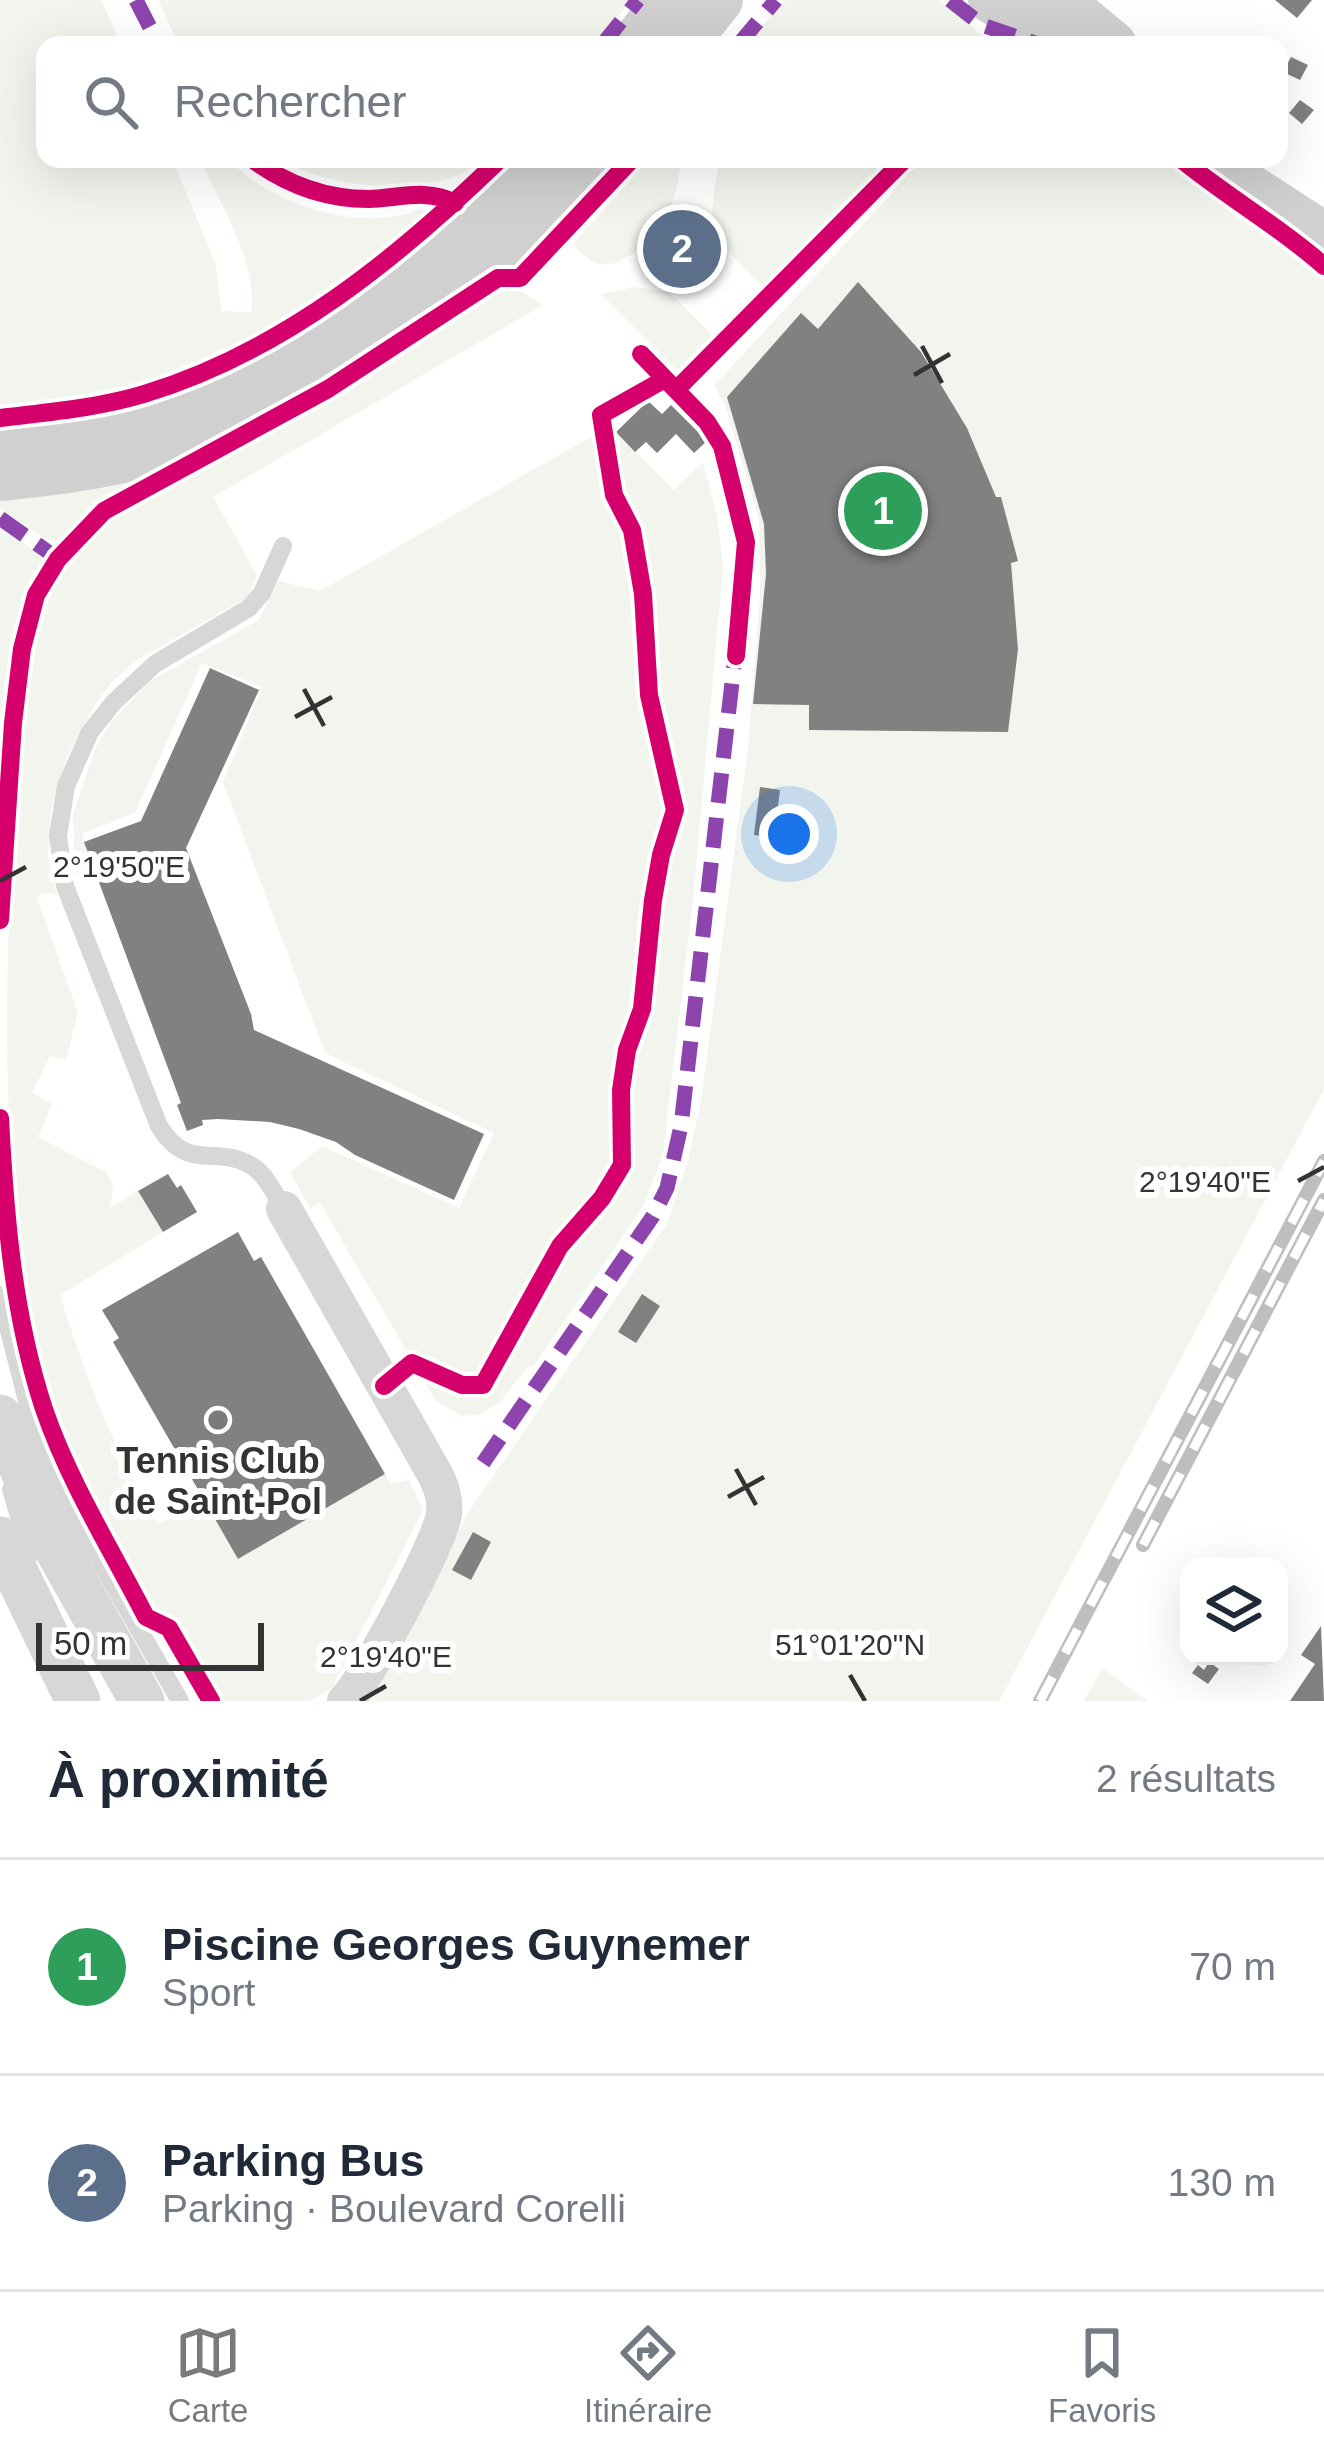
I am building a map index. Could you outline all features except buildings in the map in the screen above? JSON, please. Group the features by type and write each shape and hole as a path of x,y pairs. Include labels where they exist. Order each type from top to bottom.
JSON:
{"main road":[{"path":"640,36 669,0"},
{"path":"690,36 719,0"},
{"path":"992,0 1052,36"},
{"path":"1059,0 1103,36"},
{"path":"0,440 123,422 190,401 254,373 349,316 414,268 526,168"},
{"path":"0,477 81,468 146,454 208,434 282,400 434,301 499,248 580,168"},
{"path":"1217,168 1324,236"},
{"path":"1273,168 1324,204"}],"street":[{"path":"284,1209 443,1496 439,1530 366,1675 345,1701"},
{"path":"0,1417 54,1544 142,1701"},
{"path":"0,1539 78,1701"}],"lane":[{"path":"284,546 262,593 249,608 155,664 101,716 73,766 58,836 71,904 165,1136 187,1155 232,1158 257,1170 284,1209"},
{"path":"0,1294 28,1405 67,1504 180,1701"},
{"path":"0,1432 26,1546 100,1701"}],"shaded area":[{"path":"0,0 101,0 117,36 36,36 36,168 176,168 216,264 221,311 251,312 252,293 236,234 204,168 237,168 266,189 322,212 383,218 421,209 431,216 334,293 232,351 121,390 0,411"},
{"path":"158,0 631,0 602,36 175,36"},
{"path":"785,0 939,0 983,36 754,36"},
{"path":"297,168 472,168 439,181 383,186"},
{"path":"641,168 680,168 666,217 646,243 626,258 592,262 573,244"},
{"path":"719,168 1183,168 1324,280 1324,1089 999,1701 364,1701 469,1511 667,1224 688,1160 701,1101 748,747 760,596 759,519 724,402 714,386 893,192 877,176 866,184 765,289 716,233 713,205"},
{"path":"508,283 543,305 213,497 257,575 248,597 137,660 111,683 66,759 51,810 48,856 57,895 42,892 37,898 78,1013 66,1060 50,1056 32,1093 52,1104 38,1137 107,1173 113,1186 110,1208 138,1191 163,1232 60,1295 102,1412 142,1497 158,1524 203,1499 238,1559 385,1474 391,1484 409,1480 423,1510 332,1688 310,1701 221,1701 176,1622 152,1608 89,1487 50,1393 27,1295 12,1162 7,1028 17,746 31,637 50,587 101,522"},
{"path":"634,287 669,292 716,339 681,374 601,294"},
{"path":"610,426 674,490 703,462 718,520 723,568 693,899 663,1154 644,1205 533,1367 527,1367 500,1402 481,1414 462,1416 436,1401 320,1203 310,1208 290,1172 322,1146 459,1208 494,1133 325,1053 223,782 262,687 202,663 135,813 82,834 92,865 80,882 73,814 96,747 111,722 150,681 259,620 278,581 320,591"},
{"path":"211,441 105,501 62,543 44,538 0,509 0,485"},
{"path":"0,527 36,551 46,565 15,649 0,799"},
{"path":"1102,1668 1148,1701 1084,1701"}],"railway":[{"path":"1040,1701 1324,1161"},
{"path":"1143,1545 1324,1200"}],"marked path":[{"path":"136,0 154,36"},
{"path":"609,36 638,0"},
{"path":"746,36 776,0"},
{"path":"950,0 982,25 1014,36"},
{"path":"0,518 58,559"},
{"path":"483,1463 653,1216 667,1188 681,1126 736,648"}],"cycle path":[{"path":"266,168 322,193 369,199 424,195 455,203"},
{"path":"0,418 127,399 244,353 291,327 379,266 490,168"},
{"path":"0,920 22,649 36,595 58,559 104,511 328,389 498,278 520,278 624,168"},
{"path":"676,390 896,168"},
{"path":"1193,168 1324,266"},
{"path":"641,354 707,422 722,446 746,542 736,656"},
{"path":"384,1386 412,1363 462,1385 483,1385 560,1246 602,1198 622,1165 621,1090 627,1050 642,1009 653,900 675,810 649,695 643,594 632,530 614,495 601,415 665,379"},
{"path":"0,1118 12,1265 44,1409 78,1489 146,1617 169,1628 211,1701"}],"place":[{"name":"Parking Bus","path":"682,249"},
{"name":"Piscine Georges Guynemer","path":"883,511"},
{"name":"Tennis Club de Saint-Pol","path":"218,1420"}]}
